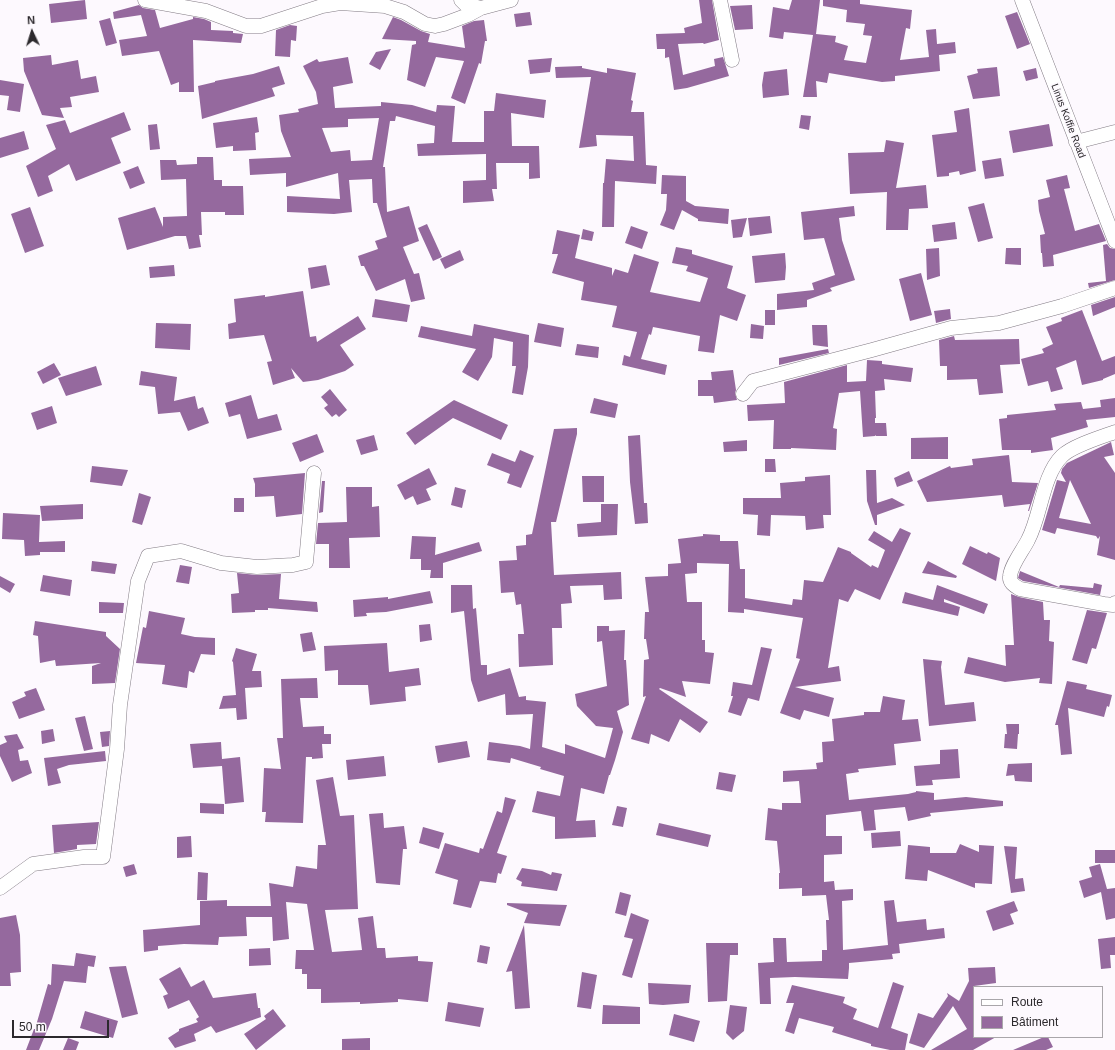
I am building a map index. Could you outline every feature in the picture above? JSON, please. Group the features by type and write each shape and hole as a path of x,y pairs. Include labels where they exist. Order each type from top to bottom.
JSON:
{"street":[{"path":"145,0 206,11 246,26 261,26 322,6 340,3 385,6 404,12 425,24 435,26 468,15 481,8 511,0"},
{"path":"461,0 465,4 481,8"},
{"path":"720,0 732,60"},
{"name":"Linus Koffie Road","path":"1022,0 1115,241"},
{"path":"1076,142 1115,132"},
{"path":"743,394 753,381 951,328 999,323 1062,306 1115,288"},
{"path":"1115,432 1063,455 1053,467 1029,539 1011,570 1010,577 1012,584 1020,589 1104,604 1113,605 1115,603"},
{"path":"0,888 32,864 84,857 103,857 117,750 120,705 138,581 148,556 181,551 221,563 257,567 293,565 306,562 314,473"}],"building":[{"path":"85,0 87,19 51,23 49,4"},
{"path":"699,0 712,0 719,40 704,44 678,44 683,75 715,66 714,59 723,57 729,76 687,88 674,90 669,57 665,58 665,49 657,49 656,34 685,33 684,28 702,23"},
{"path":"792,0 820,0 816,34 836,36 835,42 848,46 844,60 866,63 872,36 863,35 865,24 846,22 847,10 823,6 823,0 860,0 860,4 912,10 910,29 906,28 900,60 929,57 926,30 936,29 937,44 955,42 956,53 939,55 940,71 895,76 895,81 882,82 829,73 827,83 816,81 817,97 803,97 813,35 784,32 783,39 769,37 773,7 789,10"},
{"path":"139,5 143,8 155,10 160,28 193,19 193,17 204,19 211,22 211,30 233,31 233,33 243,34 241,43 193,40 194,92 179,92 179,82 171,85 159,51 122,56 119,40 147,36 141,15 114,19 113,12"},
{"path":"752,5 753,29 735,30 730,6"},
{"path":"530,12 532,25 516,27 514,14"},
{"path":"1017,12 1030,44 1017,49 1005,16"},
{"path":"393,17 430,34 428,42 465,48 462,26 474,21 484,20 487,41 485,41 481,64 479,63 465,104 451,98 464,61 436,57 425,87 407,80 412,45 416,44 416,41 382,39"},
{"path":"110,18 117,43 106,46 99,21"},
{"path":"290,25 297,26 296,41 291,40 290,57 275,56 276,30"},
{"path":"391,49 380,70 369,64 376,52"},
{"path":"51,55 52,65 78,60 81,79 96,76 99,92 70,97 72,107 60,108 64,118 42,115 24,71 23,58"},
{"path":"348,57 353,83 333,87 335,108 381,106 381,102 412,105 436,112 437,105 455,106 452,142 484,142 484,111 494,111 496,93 546,100 544,118 511,113 512,146 539,146 540,178 529,179 529,163 496,163 497,189 492,189 494,201 463,203 463,181 486,180 486,154 418,156 417,144 434,143 435,126 396,116 395,121 390,121 383,167 385,167 387,212 409,206 419,241 403,247 414,274 419,273 425,299 411,302 405,279 376,291 364,266 361,266 358,256 378,249 375,241 387,237 377,203 373,203 372,179 349,180 352,212 334,214 287,212 287,196 340,199 338,173 286,187 286,173 250,175 249,159 291,157 281,131 279,115 299,112 298,109 318,104 316,92 303,66 317,59 319,62","holes":["379,118 372,160 351,161 350,150 331,152 322,128 348,127 348,119"]},
{"path":"552,58 550,72 530,74 528,60"},
{"path":"279,66 285,84 272,88 275,96 202,119 198,86 215,81 253,74"},
{"path":"582,66 582,68 607,73 607,68 636,73 631,100 633,101 631,112 644,112 646,165 657,166 656,184 615,181 614,227 602,227 603,183 606,159 634,161 633,136 596,135 597,146 579,148 591,77 556,78 555,67"},
{"path":"997,67 1000,96 973,99 967,76 978,73 977,69"},
{"path":"1036,68 1038,78 1026,81 1023,71"},
{"path":"787,69 789,95 763,98 762,85 764,72"},
{"path":"0,80 24,84 20,112 7,110 9,96 0,95"},
{"path":"969,108 976,171 960,175 959,171 949,173 949,176 937,177 932,135 957,132 954,111"},
{"path":"124,112 131,130 111,138 121,163 76,181 69,164 48,176 53,191 38,197 26,166 56,149 46,125 65,120 70,133"},
{"path":"801,115 811,116 809,130 799,128"},
{"path":"257,117 259,132 255,133 256,150 233,151 233,146 216,148 213,123"},
{"path":"157,124 160,149 150,150 148,125"},
{"path":"1049,124 1053,146 1013,153 1009,131"},
{"path":"24,131 29,149 0,158 0,138"},
{"path":"886,140 904,143 896,188 926,185 928,208 909,209 908,230 886,230 887,192 850,194 848,153 884,152"},
{"path":"197,157 213,157 214,180 222,180 222,186 243,186 244,215 225,215 225,212 201,212 202,235 199,235 201,247 189,249 186,236 175,236 127,250 118,218 155,207 163,227 163,217 187,216 186,179 161,180 160,160 176,160 177,165 197,164"},
{"path":"1001,158 1004,176 985,179 982,161"},
{"path":"138,166 145,183 130,189 123,172"},
{"path":"662,175 686,176 686,201 695,206 729,209 728,224 698,221 698,219 682,210 674,230 660,225 666,210 667,194 661,194"},
{"path":"1067,175 1070,188 1064,189 1075,231 1099,224 1106,241 1053,255 1054,266 1043,267 1040,235 1045,234 1039,211 1038,200 1050,197 1046,180"},
{"path":"984,203 993,238 978,242 968,207"},
{"path":"854,206 855,216 839,218 842,240 855,280 830,288 832,291 807,300 807,307 777,310 777,294 814,290 812,283 835,275 824,238 804,240 801,212"},
{"path":"30,207 44,246 25,253 11,214"},
{"path":"770,216 772,233 750,236 748,218"},
{"path":"747,218 742,237 733,238 731,220"},
{"path":"955,222 957,239 934,242 932,225"},
{"path":"427,224 442,257 433,261 418,228"},
{"path":"631,226 648,232 642,249 625,243"},
{"path":"583,229 594,232 592,241 581,239"},
{"path":"557,230 580,235 575,258 612,268 612,276 615,269 628,273 634,254 659,262 650,292 700,302 708,278 686,271 688,266 672,263 676,247 692,250 692,254 733,266 727,288 746,295 737,321 720,315 714,353 698,351 700,336 653,327 651,335 649,334 641,359 667,365 665,375 622,365 624,355 630,357 637,332 612,327 617,306 581,300 584,282 552,273 558,254 552,254"},
{"path":"1107,244 1110,248 1115,249 1115,280 1089,288 1088,283 1106,281 1103,245"},
{"path":"939,248 940,276 927,280 926,249"},
{"path":"1006,248 1021,248 1021,265 1005,264"},
{"path":"460,250 464,260 445,269 440,259"},
{"path":"785,253 785,280 755,283 752,256"},
{"path":"174,265 175,276 150,278 149,267"},
{"path":"326,265 330,285 311,289 308,268"},
{"path":"921,273 932,315 910,321 899,279"},
{"path":"303,291 310,337 316,336 317,342 358,316 366,329 340,345 354,365 345,371 318,380 303,382 291,368 295,378 273,385 267,362 272,361 264,335 229,339 228,324 236,322 234,299 265,295 265,297"},
{"path":"1115,297 1115,307 1093,316 1091,305"},
{"path":"375,299 410,305 407,322 372,317"},
{"path":"950,309 951,319 936,323 934,311"},
{"path":"765,310 775,310 775,325 765,325"},
{"path":"1082,310 1102,361 1115,356 1115,374 1103,380 1082,385 1076,360 1056,368 1063,389 1051,392 1048,381 1028,386 1021,359 1044,353 1042,349 1053,344 1046,327 1062,321 1061,318"},
{"path":"156,323 191,324 190,350 155,348"},
{"path":"538,323 564,328 561,347 534,342"},
{"path":"474,324 529,335 528,367 523,395 512,393 516,366 512,366 513,342 494,338 492,357 478,381 462,372 476,349 418,337 421,326 472,336"},
{"path":"751,324 764,326 763,339 750,338"},
{"path":"812,325 827,325 828,347 813,345"},
{"path":"954,336 955,340 1019,339 1020,364 1000,365 1003,393 979,395 977,379 947,380 947,366 940,366 939,340"},
{"path":"577,344 599,347 598,358 575,355"},
{"path":"828,349 829,353 779,365 779,358"},
{"path":"867,360 882,361 882,364 913,368 911,382 884,379 885,390 875,391 875,423 886,423 887,436 875,435 863,437 860,391 839,393 833,428 837,429 836,450 791,448 773,449 774,420 748,421 747,405 785,403 784,382 847,365 847,382 866,381"},
{"path":"54,363 61,375 43,384 37,372"},
{"path":"96,366 102,385 66,396 58,378"},
{"path":"733,370 737,400 714,403 713,396 698,396 698,380 712,380 711,372"},
{"path":"141,371 177,377 174,401 195,396 198,409 203,407 209,423 188,431 180,412 158,414 155,387 139,385"},
{"path":"330,389 347,410 339,417 336,414 332,417 324,408 328,405 321,397"},
{"path":"251,395 258,419 277,414 282,430 247,439 240,414 229,417 225,403"},
{"path":"594,398 618,404 615,418 590,413"},
{"path":"1115,398 1115,417 1086,420 1088,427 1051,438 1053,450 1031,453 1031,450 1002,450 999,419 1007,418 1007,415 1056,410 1054,404 1081,402 1083,409 1101,407 1100,400"},
{"path":"454,400 508,425 501,440 453,418 415,445 406,433"},
{"path":"52,406 57,423 37,430 31,413"},
{"path":"577,428 577,434 556,522 551,522 554,575 621,572 622,599 604,600 603,585 570,586 572,603 561,604 562,628 552,628 553,665 519,667 518,634 524,634 521,604 516,605 514,592 501,593 499,561 517,560 516,546 526,545 526,535 532,534 554,429"},
{"path":"317,434 324,452 300,462 292,443"},
{"path":"374,435 378,450 361,455 356,440"},
{"path":"640,435 644,503 647,503 648,523 635,524 630,482 628,436"},
{"path":"948,437 948,459 911,459 911,438"},
{"path":"747,440 747,451 724,452 723,442"},
{"path":"1111,442 1114,455 1104,457 1115,473 1115,560 1097,555 1100,536 1098,539 1096,536 1057,528 1055,534 1042,530 1057,480 1066,482 1061,473 1062,469 1067,463","holes":["1070,480 1091,524 1059,518"]},
{"path":"520,450 534,456 521,488 507,483 510,474 487,465 492,453 515,462"},
{"path":"1009,455 1012,482 1038,483 1029,511 1030,504 1004,507 1002,495 927,502 917,481 950,466 951,468 973,465 972,459"},
{"path":"765,459 775,459 776,472 765,472"},
{"path":"92,466 128,470 122,486 90,482"},
{"path":"429,468 437,484 426,489 431,500 417,505 413,496 405,500 397,485"},
{"path":"866,470 876,470 877,503 892,498 905,505 877,515 877,525 875,525 867,501"},
{"path":"909,471 913,481 897,487 894,478"},
{"path":"305,473 302,514 276,517 274,496 255,497 255,484 253,478"},
{"path":"830,475 831,515 823,515 824,528 806,530 805,516 771,515 770,536 757,535 758,515 743,514 743,498 781,498 780,483 805,481 805,477"},
{"path":"582,476 604,476 604,502 583,502"},
{"path":"322,481 325,481 323,512 319,513"},
{"path":"346,487 372,487 372,507 379,506 380,537 349,538 350,568 329,568 329,544 316,544 318,523 347,522"},
{"path":"455,487 466,490 462,508 451,505"},
{"path":"139,493 151,497 142,525 132,522"},
{"path":"234,498 244,498 244,512 234,512"},
{"path":"83,504 83,519 42,521 40,506"},
{"path":"601,504 618,504 617,535 578,537 577,524 601,522"},
{"path":"3,513 40,515 39,542 65,541 65,552 40,552 40,555 25,556 24,540 2,539"},
{"path":"900,528 911,533 880,600 855,589 848,602 839,599 828,668 839,666 841,681 795,687 834,698 829,717 804,710 800,720 780,713 800,659 796,658 803,618 744,609 744,613 728,612 729,564 697,563 697,573 685,574 687,602 702,602 702,640 705,640 705,652 714,653 710,684 682,681 686,697 660,688 659,689 708,722 700,733 680,719 669,742 651,734 649,744 631,739 646,696 643,697 644,660 649,659 646,639 644,639 645,612 649,612 645,577 668,576 668,564 681,563 678,539 703,536 703,534 720,535 720,541 738,541 740,569 745,569 745,598 792,605 793,599 802,600 804,580 823,582 838,547 851,552 871,567 872,565 878,568 885,550 868,540 874,531 892,542"},
{"path":"412,536 436,537 435,555 479,542 482,551 443,563 443,578 430,578 431,570 421,570 421,559 410,559"},
{"path":"970,546 1000,558 996,581 962,564"},
{"path":"92,561 117,564 115,574 91,571"},
{"path":"928,561 957,576 956,578 922,573"},
{"path":"180,565 192,567 189,584 176,582"},
{"path":"1020,571 1059,587 1060,585 1093,588 1094,583 1102,585 1100,595 1023,581 1018,578"},
{"path":"237,573 257,575 281,574 279,599 317,602 318,612 268,608 268,610 255,610 255,612 232,613 231,594 239,593"},
{"path":"43,575 72,580 70,596 40,591"},
{"path":"0,576 15,584 10,593 0,587"},
{"path":"451,585 472,585 473,609 476,608 481,665 487,665 487,675 510,668 519,697 526,696 526,700 546,702 542,747 565,754 565,744 605,758 613,728 596,726 577,706 575,694 607,686 602,641 597,642 597,626 609,626 609,631 625,630 624,660 626,660 629,705 617,711 623,732 604,794 581,788 576,821 595,820 596,837 555,839 555,817 532,812 537,791 560,796 564,776 511,758 510,763 487,760 489,742 520,746 530,749 533,714 506,715 505,694 478,702 471,680 464,611 451,613"},
{"path":"937,585 988,604 984,614 944,599 944,602 960,607 958,616 902,603 905,592 933,600"},
{"path":"430,591 433,603 386,612 366,613 367,616 354,617 353,600 388,597 388,599"},
{"path":"1011,594 1043,602 1044,620 1050,620 1049,641 1054,642 1052,684 1039,683 1040,678 1005,682 964,673 968,657 1006,666 1005,645 1014,645"},
{"path":"99,602 124,603 123,613 99,613"},
{"path":"1087,610 1107,613 1096,649 1092,648 1087,664 1072,660"},
{"path":"149,611 185,618 181,634 195,637 215,638 215,655 201,654 194,673 189,671 187,688 162,684 165,665 136,663 143,627 146,628"},
{"path":"35,621 106,632 106,636 120,649 115,683 92,684 92,666 101,663 56,666 55,660 40,663 38,636 33,635"},
{"path":"430,624 432,640 420,642 419,625"},
{"path":"312,632 316,650 303,652 300,634"},
{"path":"387,643 389,672 419,668 421,685 405,687 406,701 370,705 368,685 338,685 338,670 325,671 324,646"},
{"path":"761,647 772,649 759,701 748,698 741,716 728,712 733,696 731,696 733,682 752,685"},
{"path":"236,648 257,654 252,671 261,671 262,687 245,688 247,719 237,720 236,708 219,709 223,696 236,695 232,661"},
{"path":"923,659 942,661 941,667 945,705 974,702 976,721 929,726"},
{"path":"317,678 318,698 300,698 303,727 324,726 324,734 331,734 331,744 322,744 323,758 312,759 312,757 306,757 303,823 265,822 266,812 262,812 264,768 281,769 277,738 283,738 281,679"},
{"path":"1067,681 1087,685 1086,689 1112,695 1109,707 1107,706 1104,717 1068,708 1072,754 1061,755 1058,725 1055,725"},
{"path":"36,688 45,710 19,719 12,702 26,696 24,692"},
{"path":"883,696 905,700 902,720 918,719 921,741 894,744 896,765 858,769 859,772 846,774 849,800 908,794 916,791 934,793 934,800 966,797 1003,801 1003,806 930,813 931,816 908,821 905,807 874,810 876,830 864,831 861,811 826,815 826,836 842,836 842,854 824,855 824,882 834,881 835,890 853,889 853,900 842,901 843,950 888,945 884,901 894,900 897,922 926,919 927,930 944,928 945,938 899,944 900,953 892,954 893,959 849,963 848,979 795,977 770,978 771,1004 760,1004 758,963 774,962 773,938 786,938 787,962 822,961 822,950 827,950 826,920 829,920 826,895 802,896 802,888 779,889 780,873 777,841 765,840 768,808 782,810 782,803 801,803 799,781 783,782 783,771 817,769 816,763 823,762 822,742 834,741 832,719 864,715 864,712 880,712"},
{"path":"85,716 93,749 84,751 75,718"},
{"path":"1006,724 1019,724 1017,749 1004,748 1005,734 1007,734"},
{"path":"53,729 55,741 42,744 41,731"},
{"path":"110,731 109,746 102,747 100,732"},
{"path":"17,734 24,748 18,750 20,761 28,760 32,773 12,782 0,756 0,745 7,742 4,736"},
{"path":"467,741 470,757 438,763 435,746"},
{"path":"221,742 222,759 240,757 244,802 225,804 222,766 193,768 190,744"},
{"path":"958,749 960,778 932,780 933,785 916,786 914,766 940,764 940,750"},
{"path":"105,751 106,761 69,765 57,769 61,783 48,786 44,758"},
{"path":"384,756 386,776 348,780 346,760"},
{"path":"1032,763 1032,782 1015,781 1014,775 1006,776 1008,764"},
{"path":"719,772 736,775 732,792 716,789"},
{"path":"333,777 340,816 354,815 358,909 325,910 332,952 362,950 358,918 373,916 377,948 385,948 386,958 418,956 418,961 433,962 428,1002 398,999 398,1002 360,1004 360,1002 321,1003 321,989 307,989 307,974 302,974 302,969 295,969 296,950 314,950 307,904 286,902 289,939 273,941 272,917 246,917 247,936 219,937 218,945 184,944 158,946 158,950 144,952 143,930 200,925 200,901 227,900 227,906 271,906 269,883 293,887 296,866 317,869 318,845 326,845 316,780"},
{"path":"505,797 516,800 497,853 507,856 501,874 498,873 496,883 480,881 471,908 453,904 458,880 435,873 445,843 479,853 480,848 483,849 497,811 502,813"},
{"path":"200,803 224,804 224,814 200,813"},
{"path":"617,806 627,808 623,827 612,825"},
{"path":"383,813 384,828 404,826 407,849 403,849 400,885 376,883 369,814"},
{"path":"99,822 96,844 77,845 77,849 54,853 52,825"},
{"path":"659,823 711,835 708,847 656,835"},
{"path":"423,827 444,833 439,849 419,843"},
{"path":"900,831 901,846 872,848 871,833"},
{"path":"191,836 192,857 177,858 177,837"},
{"path":"960,844 979,852 979,845 994,846 992,884 975,883 975,888 928,870 927,881 905,879 908,845 930,847 930,853 956,853"},
{"path":"1004,846 1017,847 1015,879 1023,878 1025,891 1011,893"},
{"path":"1095,850 1115,850 1115,863 1095,863"},
{"path":"134,864 137,874 126,877 123,867"},
{"path":"1100,864 1107,889 1115,888 1115,918 1106,920 1101,892 1084,898 1079,881 1092,877 1089,867"},
{"path":"522,868 542,871 551,875 552,872 562,874 557,891 521,886 522,882 516,879"},
{"path":"198,872 208,873 207,900 197,900"},
{"path":"620,892 631,895 626,916 615,913"},
{"path":"1014,901 1018,911 1010,914 1014,924 993,931 986,911"},
{"path":"507,903 567,905 560,926 524,923 528,913 507,905"},
{"path":"631,913 649,920 632,978 622,975 633,939 624,937"},
{"path":"16,915 20,935 21,972 10,973 11,986 0,986 0,918"},
{"path":"524,925 530,1008 515,1009 512,971 506,972"},
{"path":"1115,937 1115,955 1110,955 1111,968 1101,969 1098,939"},
{"path":"706,943 738,943 738,955 730,955 727,1001 708,1002"},
{"path":"480,945 490,947 487,964 477,962"},
{"path":"270,948 271,965 249,966 249,949"},
{"path":"76,953 96,956 94,967 88,966 86,983 64,981 52,1019 39,1050 26,1050 35,1029 48,984 51,985 52,964 74,966"},
{"path":"126,966 138,1014 122,1018 109,967"},
{"path":"180,967 191,987 204,980 213,998 256,993 261,1017 216,1033 211,1026 194,1034 196,1041 175,1048 168,1038 179,1031 179,1029 198,1022 196,1019 199,1017 189,1000 168,1009 163,996 168,994 159,979"},
{"path":"995,967 996,983 973,986 973,1038 994,1038 973,1050 931,1050 967,1029 953,1006 924,1048 909,1043 918,1013 933,1018 948,996 947,993 959,1001 969,981 968,968"},
{"path":"582,972 597,975 591,1009 577,1007"},
{"path":"893,982 904,986 891,1028 908,1034 905,1050 890,1050 871,1046 871,1044 832,1032 834,1027 799,1018 794,1034 785,1031 794,1003 786,1003 792,985 845,997 843,1003 857,1009 853,1019 878,1028"},
{"path":"648,983 691,985 689,1003 663,1005 649,1004"},
{"path":"448,1002 484,1008 480,1027 445,1021"},
{"path":"603,1005 640,1007 640,1024 602,1024"},
{"path":"730,1005 747,1007 744,1031 733,1040 726,1033"},
{"path":"273,1009 286,1026 256,1050 244,1034 266,1019 264,1016"},
{"path":"85,1011 118,1021 113,1038 80,1028"},
{"path":"674,1014 700,1021 694,1042 669,1035"},
{"path":"68,1038 79,1042 76,1050 63,1050"},
{"path":"370,1038 370,1050 342,1050 342,1039"},
{"path":"1042,1038 1048,1038 1053,1047 1046,1050 1013,1050"}]}
